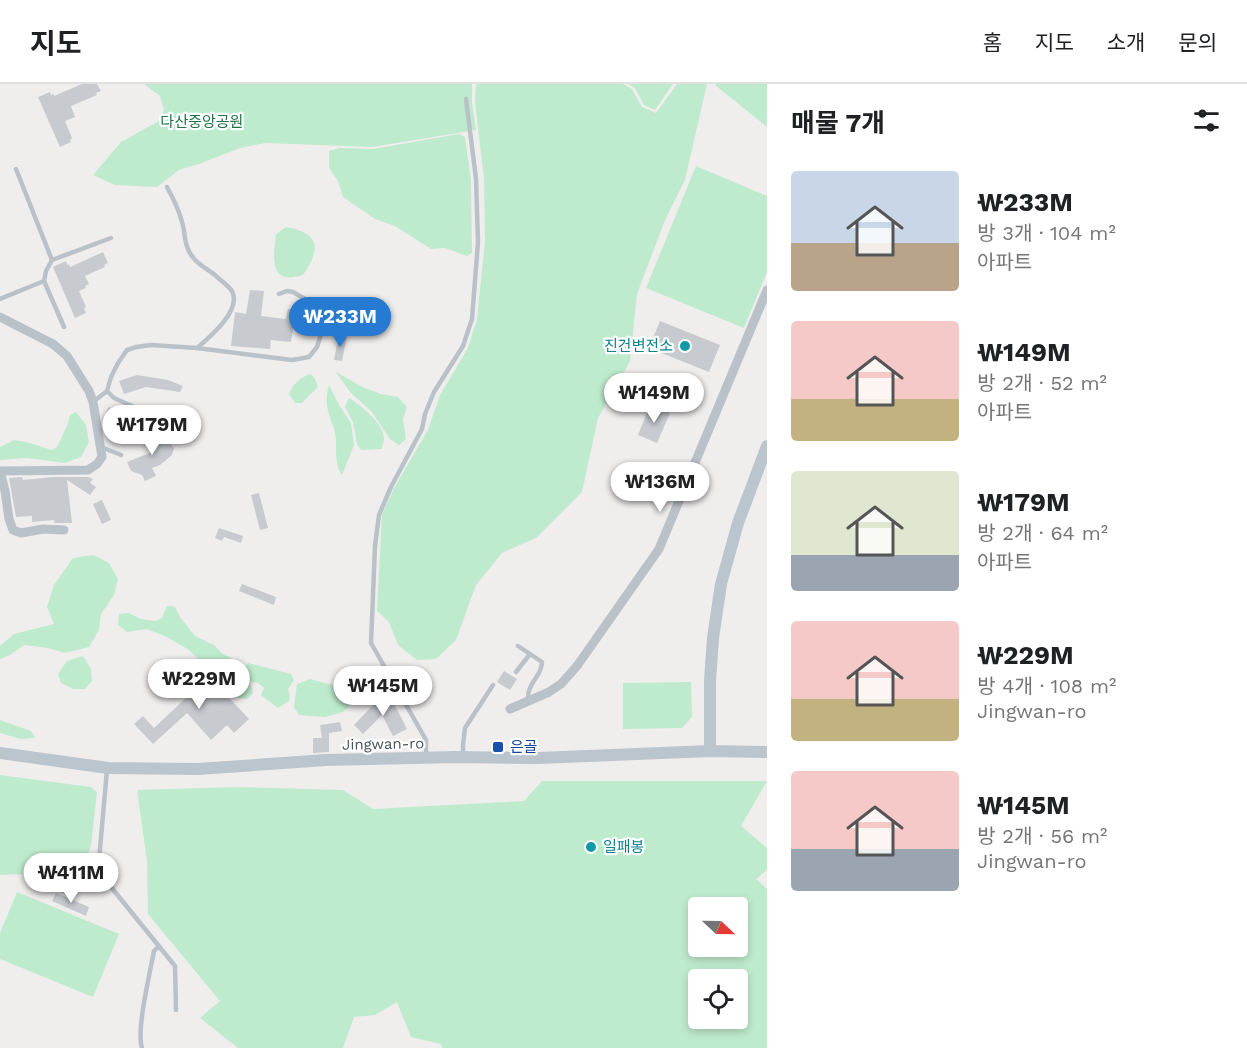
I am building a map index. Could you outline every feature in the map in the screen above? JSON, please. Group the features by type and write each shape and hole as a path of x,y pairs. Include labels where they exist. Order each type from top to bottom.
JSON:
{"main road":[{"path":"710,751 712,648 721,584 738,523 767,446"},
{"name":"Jingwan-ro","path":"0,753 108,768 198,770 326,760 539,758 710,751 767,752"}],"street":[{"path":"510,709 549,692 561,684 577,666 659,549 767,290"},
{"path":"0,317 53,344 67,356 89,391 93,402 102,457 97,464 88,470 0,471 13,530 21,533 43,529 63,530"}],"lane":[{"path":"426,758 426,740 371,643 375,546 379,515 391,486 422,429 434,392 463,346 472,319 478,242 476,179 466,99"},
{"path":"16,169 52,260"},
{"path":"167,188 182,222 187,248 200,265 232,291 231,312 214,333 197,348"},
{"path":"64,327 44,281 46,271 52,260 111,238"},
{"path":"0,299 44,281"},
{"path":"93,402 107,391 117,363 127,350 136,346 197,348 292,360 309,357 317,347 323,328 324,309 321,305 310,302 293,292 287,291 279,294"},
{"path":"107,391 114,398 143,411"},
{"path":"101,447 121,455"},
{"path":"519,646 542,662 542,670 528,692 528,702"},
{"path":"516,672 530,654"},
{"path":"464,757 465,728 493,685"},
{"path":"108,768 98,871 175,966 176,1010"},
{"path":"142,1048 141,1026 154,951 159,946"}],"green space":[{"name":"다산중앙공원","path":"144,84 472,84 476,130 372,147 265,143 240,148 179,170 157,187 115,185 93,175 121,142 159,121 164,110 160,96"},
{"path":"476,84 623,84 632,89 642,107 656,113 677,84 707,84 685,180 665,220 637,294 630,361 598,418 582,492 536,538 502,553 476,585 456,640 436,659 417,660 398,645 389,622 377,611 382,515 394,488 428,430 440,395 468,348 477,319 485,241 484,179 475,102"},
{"path":"628,84 673,84 655,110 644,105 635,88"},
{"path":"767,84 767,127 715,85"},
{"path":"459,134 465,137 471,180 472,253 467,256 445,248 431,249 395,226 375,219 343,197 338,181 329,168 329,151 340,148 373,149"},
{"path":"696,166 767,196 767,272 744,328 646,288"},
{"path":"286,227 305,233 314,242 312,259 303,275 284,277 276,268 274,252 276,234"},
{"path":"335,371 362,387 398,397 407,407 403,419 406,439 399,445 390,439 371,411 350,392"},
{"path":"311,374 318,387 302,403 295,403 289,394 290,391 301,379"},
{"path":"329,385 351,423 354,445 342,475 337,460 335,433 327,407"},
{"path":"349,398 371,416 380,427 384,439 382,449 361,450 357,444 353,422 345,407"},
{"path":"76,412 86,425 89,442 81,457 65,463 27,458 0,460 0,447 14,440 52,450 57,447 70,415"},
{"path":"94,555 109,563 118,579 114,595 101,614 99,630 89,647 65,653 24,645 0,659 0,646 14,634 54,624 47,607 54,585 73,558"},
{"path":"167,606 175,607 195,636 214,645 223,654 236,661 240,676 251,686 253,693 247,699 230,693 189,650 167,637 147,629 127,632 118,625 119,614 128,613 141,619 155,621 162,618"},
{"path":"83,656 91,669 92,681 85,689 73,689 61,683 58,674 67,661"},
{"path":"248,663 291,674 294,680 288,689 289,701 278,708 261,695 264,688 258,683 248,681 241,673"},
{"path":"310,679 343,688 355,687 363,694 343,712 325,717 299,715 294,707 297,684"},
{"path":"691,682 692,717 682,728 623,729 623,683"},
{"path":"0,720 31,731 35,738 21,739 0,733"},
{"path":"0,775 91,787 97,792 91,846 83,866 0,875"},
{"path":"542,781 767,781 741,826 767,848 767,870 756,879 767,889 767,1048 442,1048 441,1044 411,1037 397,1002 375,1015 354,1017 343,1048 238,1048 200,1018 220,1001 148,914 147,861 137,790 237,787 343,790 373,809 524,801"},
{"path":"17,892 119,934 93,997 0,959 0,933"}],"building":[{"path":"82,84 97,84 101,91 71,106 75,117 65,121 72,138 71,142 60,147 38,97 50,92 54,96"},
{"path":"103,252 108,263 104,265 105,267 85,276 89,284 79,291 86,307 84,308 86,313 75,318 53,267 66,261 70,267"},
{"path":"250,290 264,291 261,316 286,319 288,309 296,310 291,342 271,340 270,349 231,346 235,312 246,314"},
{"name":"진건변전소","path":"660,321 720,345 709,372 649,348"},
{"path":"339,334 347,335 342,361 334,360"},
{"path":"137,375 168,380 183,386 180,392 146,387 124,394 119,381"},
{"path":"650,405 670,413 657,443 638,435"},
{"path":"109,407 120,412 113,426 105,431 103,419"},
{"path":"156,427 174,448 172,455 160,465 152,468 156,476 145,481 142,475 131,471 127,462 157,450 145,436"},
{"path":"22,477 23,480 88,477 93,479 90,483 96,487 90,495 67,480 72,523 54,523 54,520 32,522 32,516 16,517 9,478"},
{"path":"259,493 268,528 260,530 251,495"},
{"path":"102,500 111,520 102,524 93,504"},
{"path":"219,528 243,536 241,543 224,537 222,541 215,538"},
{"path":"242,584 276,597 274,605 239,591"},
{"path":"202,669 249,719 234,733 227,725 211,740 187,713 153,744 134,724 143,716 154,728 186,698 179,691"},
{"path":"504,671 517,679 510,690 497,682"},
{"path":"389,694 407,729 393,736 382,715 363,734 354,725 376,702"},
{"path":"340,722 342,731 329,733 329,752 313,753 313,738 322,738 320,725"},
{"path":"56,893 89,907 86,916 52,901"}],"place":[{"name":"진건변전소","path":"685,346"},
{"name":"은골","path":"498,747"},
{"name":"일패봉","path":"591,847"}]}
